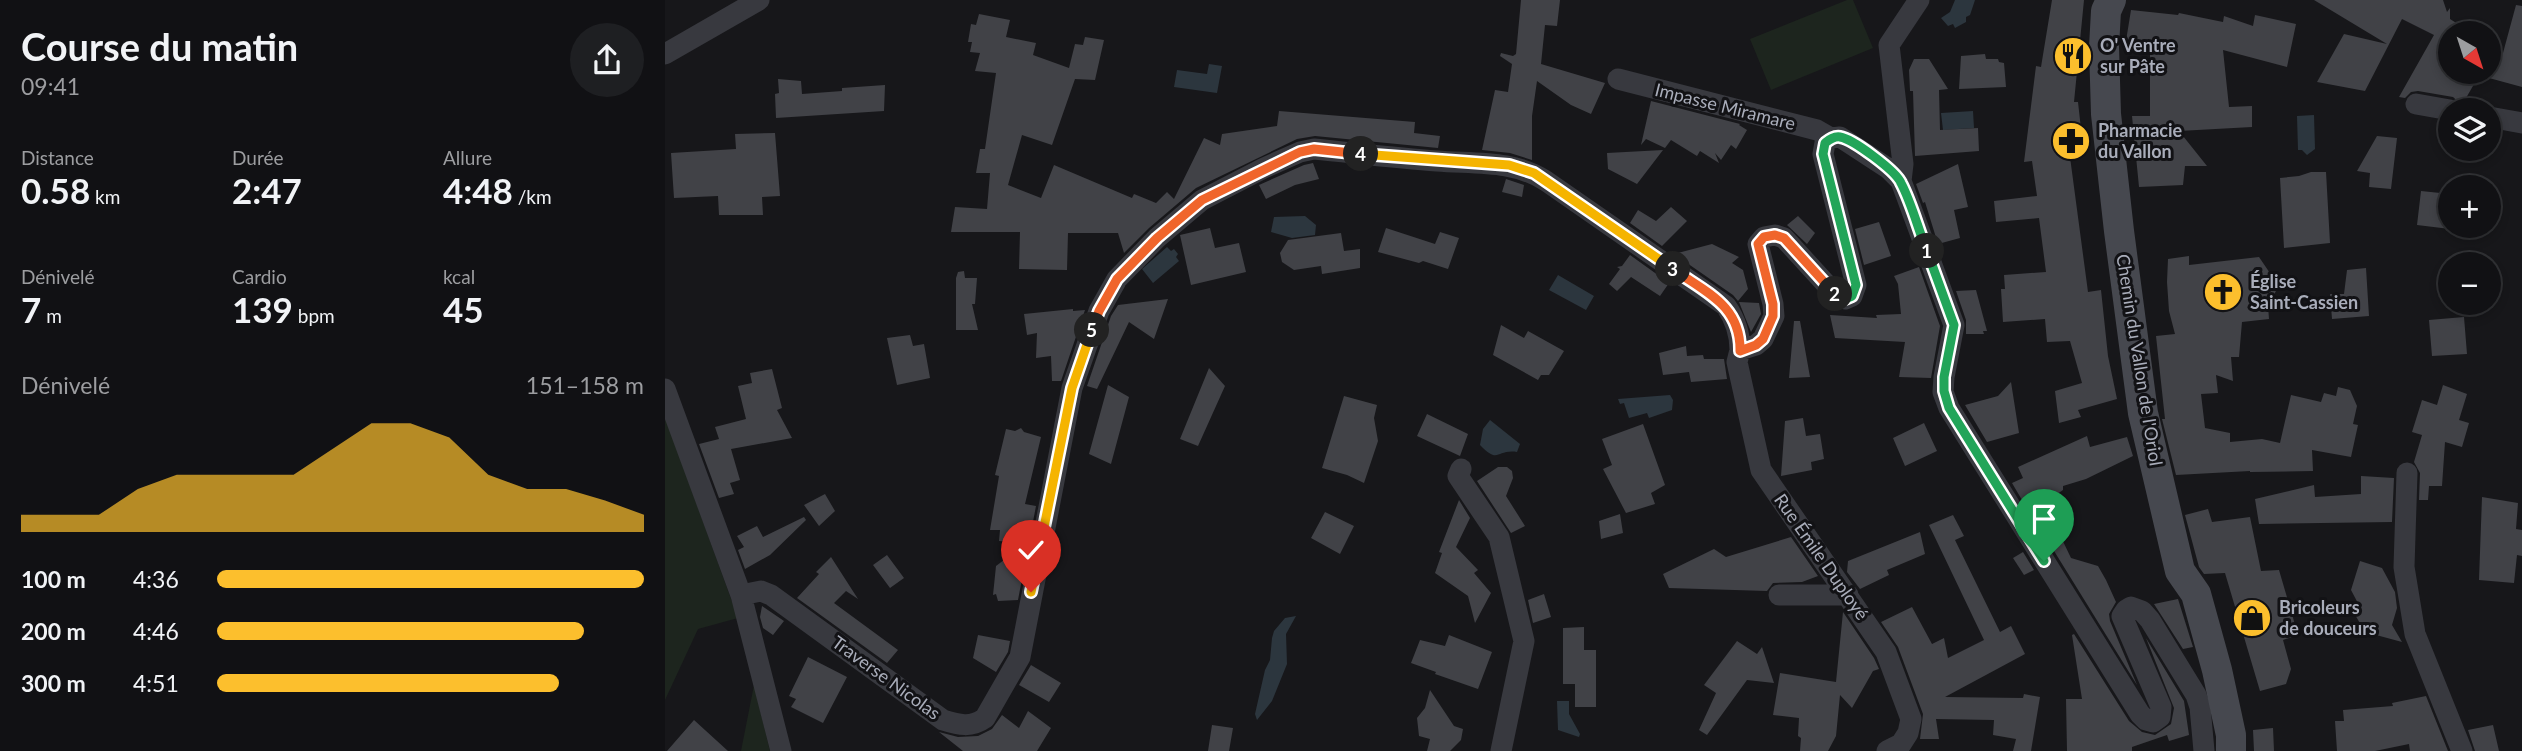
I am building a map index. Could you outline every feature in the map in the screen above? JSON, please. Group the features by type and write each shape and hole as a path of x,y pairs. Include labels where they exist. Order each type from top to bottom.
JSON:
{"street":[{"path":"665,54 759,0"},
{"path":"1901,181 1903,164 1889,45 1919,0"},
{"name":"Chemin du Vallon de l'Oriol","path":"2111,0 2106,11 2105,103 2143,413 2181,571 2196,594 2217,670 2231,735 2231,751"},
{"name":"Impasse Miramare","path":"1618,79 1817,130 1831,138"},
{"path":"2416,104 2438,108"},
{"path":"2501,119 2522,123"},
{"path":"1740,351 1763,339 1773,316 1773,304 1758,244 1764,237 1775,235 1784,238 1837,296 1845,299 1852,296 1856,285 1823,154 1825,143 1831,138 1840,137 1851,142 1901,181 1954,325 1944,377 1944,391 1949,408 2140,714 2153,722 2160,717 2161,707 2122,616 2131,607 2142,611 2150,620 2196,695 2200,708 2204,751"},
{"name":"Traverse Nicolas","path":"741,595 761,591 771,595 943,720 967,726 976,725 985,718 1020,657 1072,388 1099,311 1117,279 1157,238 1202,200 1300,152 1314,149 1509,165 1534,173 1726,306 1734,317 1740,351"},
{"name":"Rue Émile Duployé","path":"1740,351 1737,362 1761,470 1886,652 1911,719 1908,733 1901,744 1887,751"},
{"path":"665,389 741,595 782,751"},
{"path":"1461,469 1458,476 1499,537 1524,641 1501,751"},
{"path":"2407,473 2404,567 2415,634 2462,751"},
{"path":"1779,595 1848,595"}],"shaded area":[{"path":"1847,0 1853,0 1873,48 1771,90 1750,39"},
{"path":"1955,0 1975,0 1966,22 1955,28 1953,24 1948,26 1941,18 1950,12"},
{"path":"1209,64 1222,66 1217,93 1174,87 1177,70 1207,74"},
{"path":"1973,111 1974,128 1943,130 1941,113"},
{"path":"2314,115 2315,149 2307,155 2298,150 2297,116"},
{"path":"1305,216 1316,225 1315,235 1292,238 1271,232 1274,217"},
{"path":"1167,247 1171,251 1174,249 1179,261 1153,283 1142,269"},
{"path":"1558,275 1594,296 1586,310 1549,290"},
{"path":"1670,395 1673,400 1672,410 1649,418 1647,413 1629,418 1624,403 1620,404 1618,399"},
{"path":"665,417 738,618 698,629 665,700"},
{"path":"1490,420 1520,444 1517,452 1495,455 1480,445 1483,429"},
{"path":"1296,616 1286,634 1287,664 1272,701 1257,720 1255,714 1265,670 1270,660 1274,631 1285,618"},
{"path":"754,685 770,751 741,751"},
{"path":"1557,701 1569,701 1569,714 1580,734 1579,737 1558,730"}],"building":[{"path":"1521,0 1560,0 1557,26 1545,25 1541,64 1605,83 1591,114 1571,105 1537,81 1532,116 1532,160 1510,153 1482,150 1495,90 1508,92 1512,64 1500,56 1501,53 1513,56 1516,54"},
{"path":"2052,0 2084,0 2074,102 2078,102 2084,156 2070,157 2088,292 2101,290 2108,356 2117,399 2078,410 2081,417 2059,423 2055,391 2082,383 2070,341 2047,342 2045,319 2003,322 2001,289 2005,289 2004,275 2046,272 2039,218 1996,222 1994,201 2037,196 2032,161 2024,162 2036,66 2041,67"},
{"path":"2314,0 2443,0 2447,12 2450,8 2450,19 2453,21 2438,21 2438,84 2474,84 2466,98 2418,91 2411,92 2405,98 2399,97 2434,35 2402,19 2365,91 2317,82 2344,34 2387,44"},
{"path":"2516,5 2522,6 2522,87 2501,81 2501,52 2503,53"},
{"path":"2131,10 2179,13 2223,22 2224,16 2253,26 2255,15 2296,24 2287,67 2223,50 2229,107 2252,106 2252,127 2179,131 2207,166 2185,166 2183,185 2139,187 2132,116 2150,116 2150,52 2125,47"},
{"path":"979,14 1010,20 1006,37 1036,43 1033,55 1069,68 1075,44 1083,45 1085,37 1104,40 1095,80 1075,79 1052,145 1022,135 1008,185 1041,198 1054,165 1132,198 1134,194 1156,203 1167,192 1174,199 1204,138 1220,145 1222,134 1277,126 1279,111 1415,122 1414,133 1440,136 1438,148 1315,136 1297,139 1196,188 1124,253 1118,233 1068,233 1067,270 1019,269 1020,232 951,232 955,207 987,209 990,173 976,173 980,149 985,149 996,73 975,71 980,53 970,52 972,42 968,42 971,24 976,25"},
{"path":"1985,54 1986,59 1998,59 2004,63 2006,87 1959,89 1961,56"},
{"path":"1914,59 1929,59 1948,89 1939,90 1940,130 1978,128 1979,151 1915,156 1913,91 1910,91 1909,70"},
{"path":"778,79 801,81 802,94 885,85 884,111 776,118 775,94 779,93"},
{"path":"1651,101 1740,124 1747,130 1736,149 1731,145 1721,160 1715,153 1719,163 1700,151 1697,156 1671,140 1665,148 1646,139 1641,145"},
{"path":"775,133 780,196 762,197 763,215 719,215 718,196 674,198 671,153 736,149 735,134"},
{"path":"2377,136 2397,138 2391,189 2369,187 2370,173 2357,171"},
{"path":"1663,150 1637,184 1608,169 1607,153"},
{"path":"1313,163 1319,179 1295,185 1266,199 1259,185"},
{"path":"1958,164 1968,207 1954,210 1960,238 1938,244 1925,202 1923,203 1916,184"},
{"path":"2326,172 2330,243 2284,248 2280,178"},
{"path":"1506,179 1524,185 1522,197 1502,192"},
{"path":"2421,191 2438,193 2438,228 2417,225"},
{"path":"1671,207 1687,221 1662,246 1630,223 1638,210 1656,221"},
{"path":"1798,216 1815,233 1807,244 1787,225"},
{"path":"1879,222 1891,256 1864,265 1855,229"},
{"path":"1210,228 1215,248 1239,243 1246,272 1191,285 1180,235"},
{"path":"1386,228 1435,244 1440,232 1459,238 1448,269 1378,252"},
{"path":"1341,233 1344,251 1360,249 1360,268 1322,274 1321,266 1294,270 1282,262 1280,253 1288,240"},
{"path":"1712,244 1739,257 1732,263 1743,270 1748,289 1738,301 1674,254"},
{"path":"1630,255 1669,283 1660,296 1631,277 1617,291 1609,284 1620,269 1617,267 1622,266"},
{"path":"2189,256 2189,265 2259,257 2276,282 2277,289 2268,306 2269,319 2242,322 2239,357 2231,357 2233,381 2216,375 2218,393 2201,394 2205,428 2230,433 2230,442 2262,439 2280,443 2291,395 2321,402 2324,393 2336,396 2338,387 2350,390 2357,406 2353,424 2358,425 2351,457 2312,450 2313,471 2176,475 2162,419 2165,419 2156,336 2175,334 2169,311 2168,259"},
{"path":"1919,267 1940,326 1931,378 1899,377 1905,342 1835,338 1830,315 1877,318 1876,315 1901,314 1898,284 1894,276"},
{"path":"2366,268 2369,316 2332,319 2330,294 2344,294 2347,270"},
{"path":"964,271 965,278 977,278 975,304 972,304 978,330 956,330 956,278 958,272"},
{"path":"1976,290 1987,331 1983,331 1984,334 1966,334 1966,320 1956,291"},
{"path":"1168,299 1154,339 1129,322 1097,389 1087,386 1111,316 1118,305"},
{"path":"1739,302 1759,303 1761,314 1751,332"},
{"path":"1085,310 1061,381 1052,381 1051,356 1036,358 1037,333 1027,335 1024,314"},
{"path":"2464,317 2467,354 2432,356 2429,320"},
{"path":"1794,321 1800,321 1810,377 1789,378"},
{"path":"1501,325 1524,338 1528,331 1564,351 1549,375 1541,375 1538,380 1493,355"},
{"path":"910,335 913,346 924,344 930,378 897,385 887,338"},
{"path":"1686,346 1687,356 1703,355 1704,359 1724,359 1727,379 1691,382 1689,372 1663,375 1659,353"},
{"path":"1209,368 1225,386 1198,446 1180,439"},
{"path":"772,369 782,408 777,410 792,438 731,449 740,480 730,483 734,494 719,498 699,444 719,439 715,427 746,419 738,386 752,383 750,373"},
{"path":"2011,382 2019,433 1987,442 1965,405 1998,396"},
{"path":"1108,385 1129,397 1111,464 1089,454"},
{"path":"2443,385 2467,394 2459,420 2469,423 2462,447 2445,442 2442,486 2429,486 2428,500 2419,500 2420,473 2414,462 2422,435 2412,432 2422,400 2437,405"},
{"path":"1344,396 1377,405 1374,418 1378,441 1364,483 1322,468"},
{"path":"1427,414 1468,434 1460,456 1417,436"},
{"path":"1803,418 1806,436 1820,434 1824,459 1811,462 1812,470 1781,476 1785,421"},
{"path":"1924,423 1937,451 1905,466 1893,438"},
{"path":"1643,424 1665,485 1651,493 1655,504 1626,513 1603,469 1612,465 1602,439"},
{"path":"1021,428 1024,432 1041,437 1025,504 1036,506 1018,600 998,601 996,594 993,595 996,566 1026,543 999,541 1000,530 990,530 999,476 995,475 1006,429 1015,431"},
{"path":"2087,436 2090,447 2127,437 2133,456 2086,479 2063,486 2063,490 2053,497 2055,501 2029,512 2012,483 2023,478 2018,467"},
{"path":"1498,467 1507,467 1512,471 1513,478 1506,496 1525,526 1511,533 1477,481"},
{"path":"2361,476 2394,478 2392,522 2259,524 2255,499 2314,485 2315,497 2361,494"},
{"path":"825,494 835,511 819,526 804,505"},
{"path":"2482,497 2518,503 2516,529 2522,530 2522,556 2517,555 2514,583 2479,580"},
{"path":"1459,500 1470,518 1456,547 1478,570 1474,573 1491,593 1475,623 1468,596 1435,573 1442,553 1439,552"},
{"path":"2208,509 2212,522 2250,517 2261,571 2279,570 2298,635 2283,640 2291,669 2286,684 2260,691 2225,573 2204,574 2199,567 2185,515"},
{"path":"1325,512 1354,526 1340,554 1311,538"},
{"path":"1620,514 1623,533 1601,539 1599,521"},
{"path":"1953,515 1964,536 1955,540 2000,632 2011,626 2025,654 1945,697 2023,698 2024,694 2040,697 2031,751 2013,751 2016,739 1993,735 1994,720 1936,719 1939,739 1920,739 1923,714 1898,647 1881,622 1912,607 1932,644 1944,638 1948,658 1984,640 1929,525"},
{"path":"804,517 806,520 770,555 745,569 738,550 744,547 737,536 757,526 763,537"},
{"path":"2058,531 2071,558 2098,566 2106,580 2116,602 2109,614 2110,621 2137,685 2046,538"},
{"path":"1920,532 1925,554 1887,570 1889,575 1860,589 1847,572 1848,561"},
{"path":"1791,537 1818,576 1802,582 1773,583 1767,591 1669,588 1663,574 1714,549 1726,557"},
{"path":"2023,552 2034,570 2024,575 2013,558"},
{"path":"887,555 904,578 890,588 873,565"},
{"path":"831,557 858,599 846,591 834,603 898,650 887,663 797,598"},
{"path":"2360,561 2382,568 2395,592 2397,608 2392,625 2402,642 2365,632 2354,613 2361,609 2351,590"},
{"path":"1544,594 1551,617 1533,623 1528,600"},
{"path":"2178,599 2193,647 2183,649 2154,604"},
{"path":"762,606 784,621 773,635 763,628 760,617"},
{"path":"1843,612 1879,669 1873,671 1852,708 1840,695 1836,736 1828,751 1800,751 1799,718 1773,715 1780,673 1836,682"},
{"path":"1584,627 1584,650 1596,650 1596,707 1575,707 1575,684 1563,684 1563,628"},
{"path":"2074,634 2129,721 2142,732 2155,735 2171,724 2174,708 2146,638 2184,701 2189,735 2169,741 2167,735 2132,747 2132,751 2067,751 2066,699 2082,699 2072,635"},
{"path":"978,635 1010,641 1008,652 996,672 973,658"},
{"path":"1449,635 1492,652 1478,689 1411,663 1420,640 1445,646"},
{"path":"1737,641 1757,654 1762,647 1774,683 1747,680 1707,735 1699,730 1716,693 1704,685"},
{"path":"808,657 847,677 823,723 791,707 796,699 789,696"},
{"path":"1031,665 1061,683 1049,702 1019,685"},
{"path":"1430,690 1454,726 1463,729 1461,740 1450,751 1427,751 1430,739 1419,736 1417,718 1425,708"},
{"path":"2426,696 2448,751 2410,751 2409,744 2375,751 2337,751 2335,721 2344,721 2343,710 2393,706 2392,703"},
{"path":"1028,711 1051,728 1037,751 963,751 939,732 958,737 978,736 992,729 1002,715 1019,728"},
{"path":"694,720 728,751 667,751"},
{"path":"1212,725 1233,728 1229,751 1208,751"},
{"path":"2493,725 2499,751 2475,751 2468,730"},
{"path":"2273,728 2274,751 2254,751 2253,730"}],"place":[{"name":"O' Ventre sur Pâte","path":"2073,56"},
{"name":"Pharmacie du Vallon","path":"2071,141"},
{"name":"Église Saint-Cassien","path":"2223,292"},
{"name":"Bricoleurs de douceurs","path":"2252,618"}],"route":[{"path":"1031,592 1072,388 1099,311 1117,279 1157,238 1202,200 1264,168 1300,152 1314,149 1509,165 1534,173 1726,306 1734,317 1740,351 1763,339 1773,316 1773,304 1758,244 1764,237 1775,235 1784,238 1837,296 1845,299 1852,296 1856,285 1823,154 1825,143 1831,138 1840,137 1851,142 1901,181 1954,325 1944,377 1944,391 1949,408 2044,561"}]}
